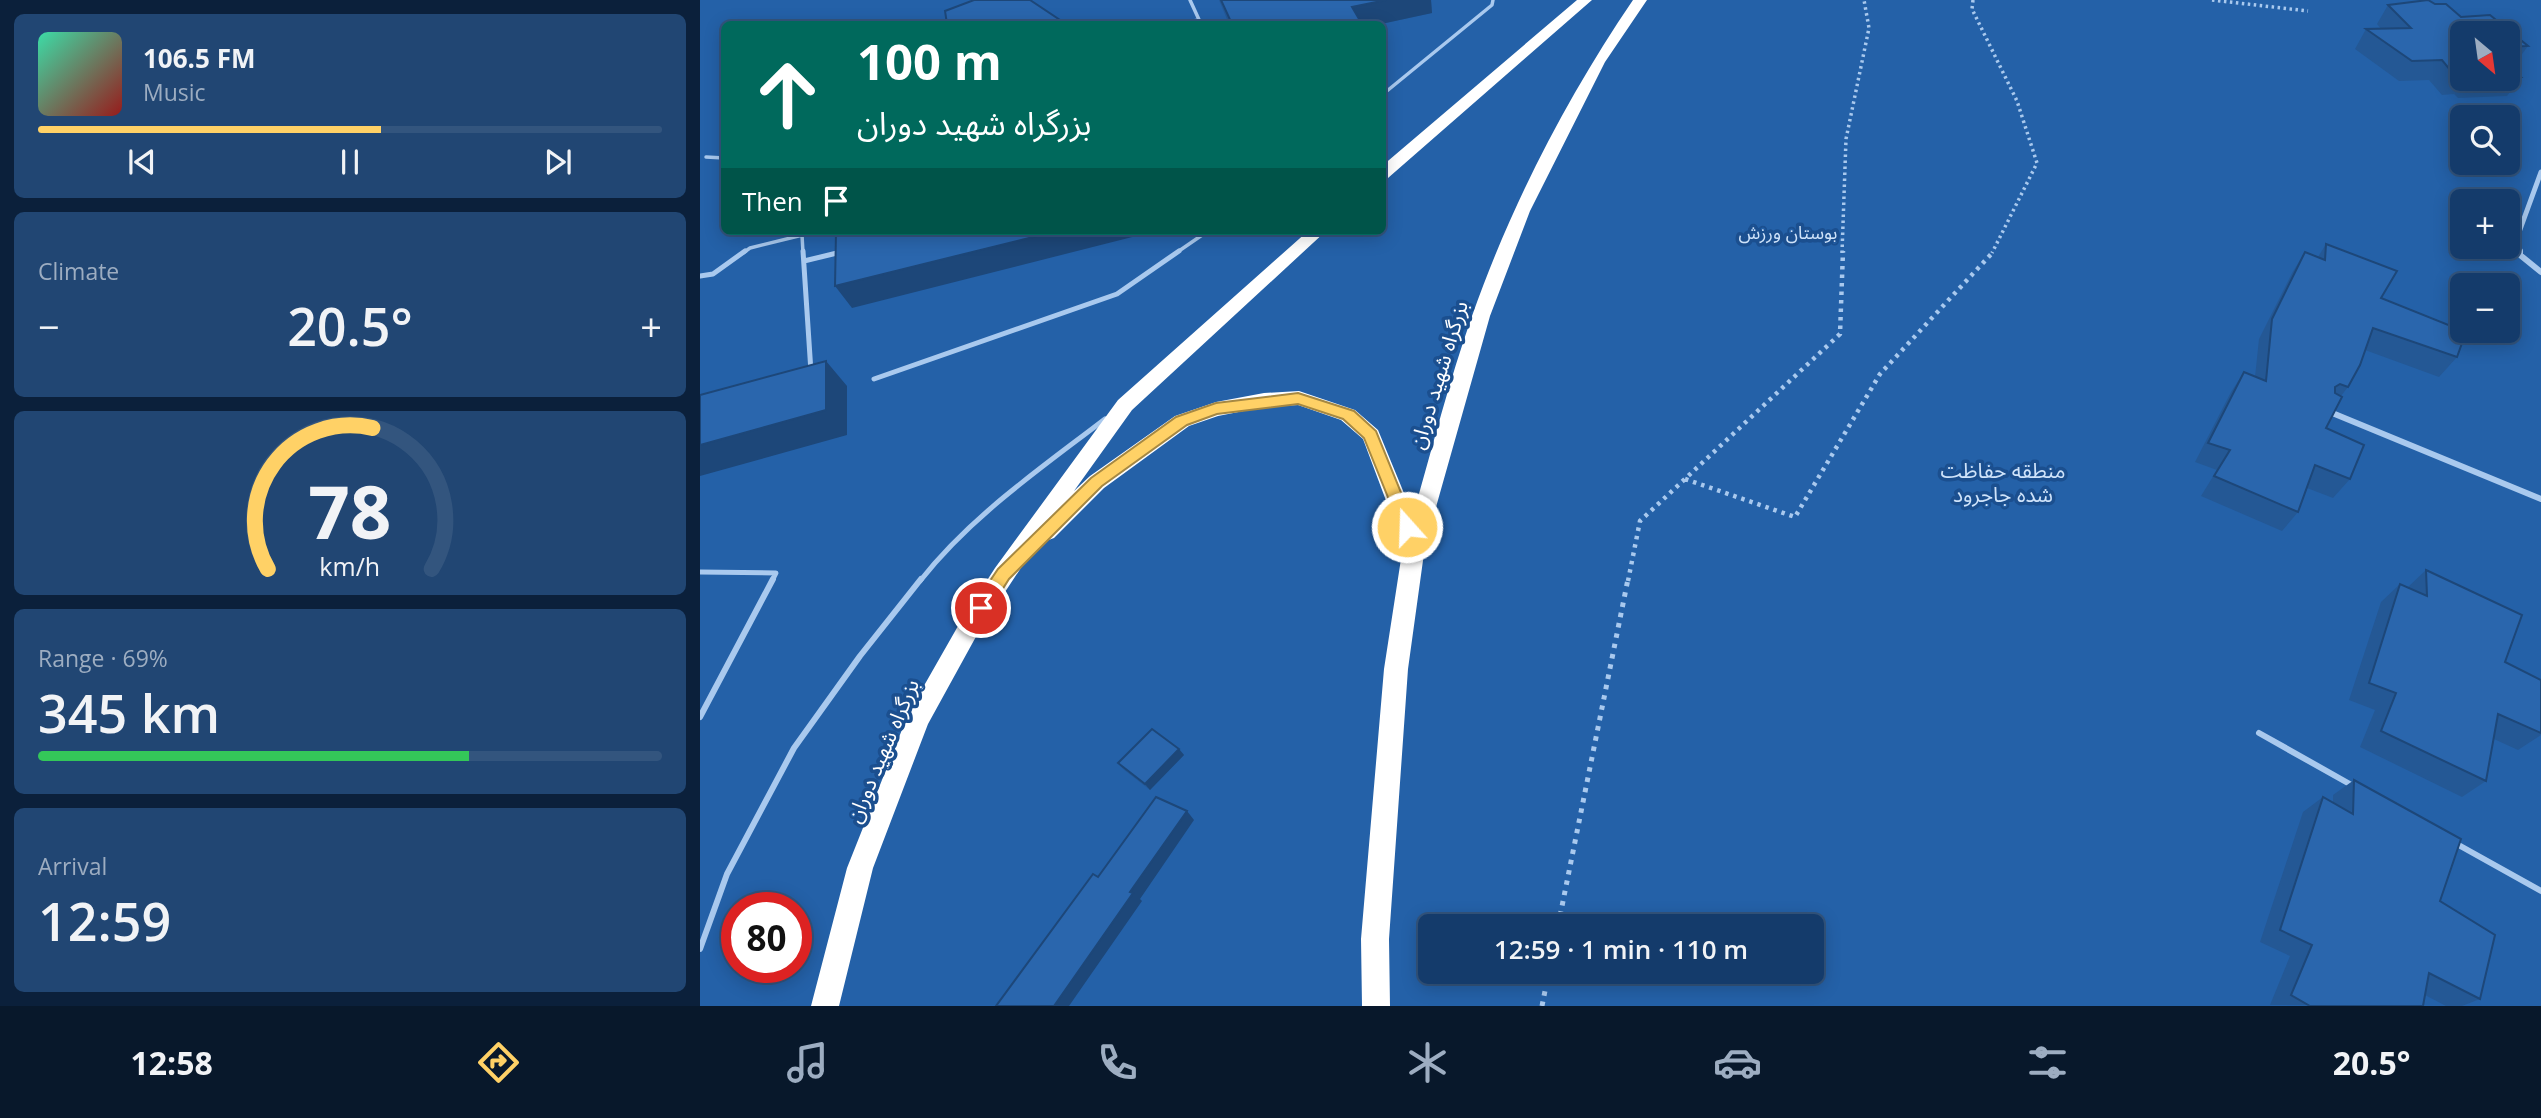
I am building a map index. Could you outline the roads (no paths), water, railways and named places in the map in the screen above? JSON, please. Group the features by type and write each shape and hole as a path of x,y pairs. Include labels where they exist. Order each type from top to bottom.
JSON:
{"highway":[{"path":"1386,172 1585,0"},
{"name":"بزرگراه شهید دوران","path":"1376,1006 1375,939 1396,669 1414,546 1481,316 1522,211 1598,62 1640,0"},
{"name":"بزرگراه شهید دوران","path":"825,1006 860,867 918,720 970,626 1003,574 1125,405 1314,235"},
{"path":"1003,574 1097,482 1182,421 1216,409 1298,398 1348,415 1371,435 1414,546"}],"street":[{"path":"2541,172 2518,235 2520,255 2541,272"},
{"path":"2325,410 2541,499"}],"lane":[{"path":"1190,0 1200,21"},
{"path":"1386,92 1492,5 1493,0"},
{"path":"706,157 721,158"},
{"path":"700,275 713,274 750,248 802,235 812,377"},
{"path":"874,379 1117,294 1202,235"},
{"path":"804,261 854,249"},
{"path":"700,949 726,874 794,748 860,656 937,559 1004,496 1125,405"},
{"path":"700,572 776,573 700,717"},
{"path":"2259,733 2364,792"},
{"path":"2447,838 2541,891"}],"park label":[{"name":"بوستان ورزش","path":"1788,233"},
{"name":"منطقه حفاظت شده جاجرود","path":"2003,483"}]}
